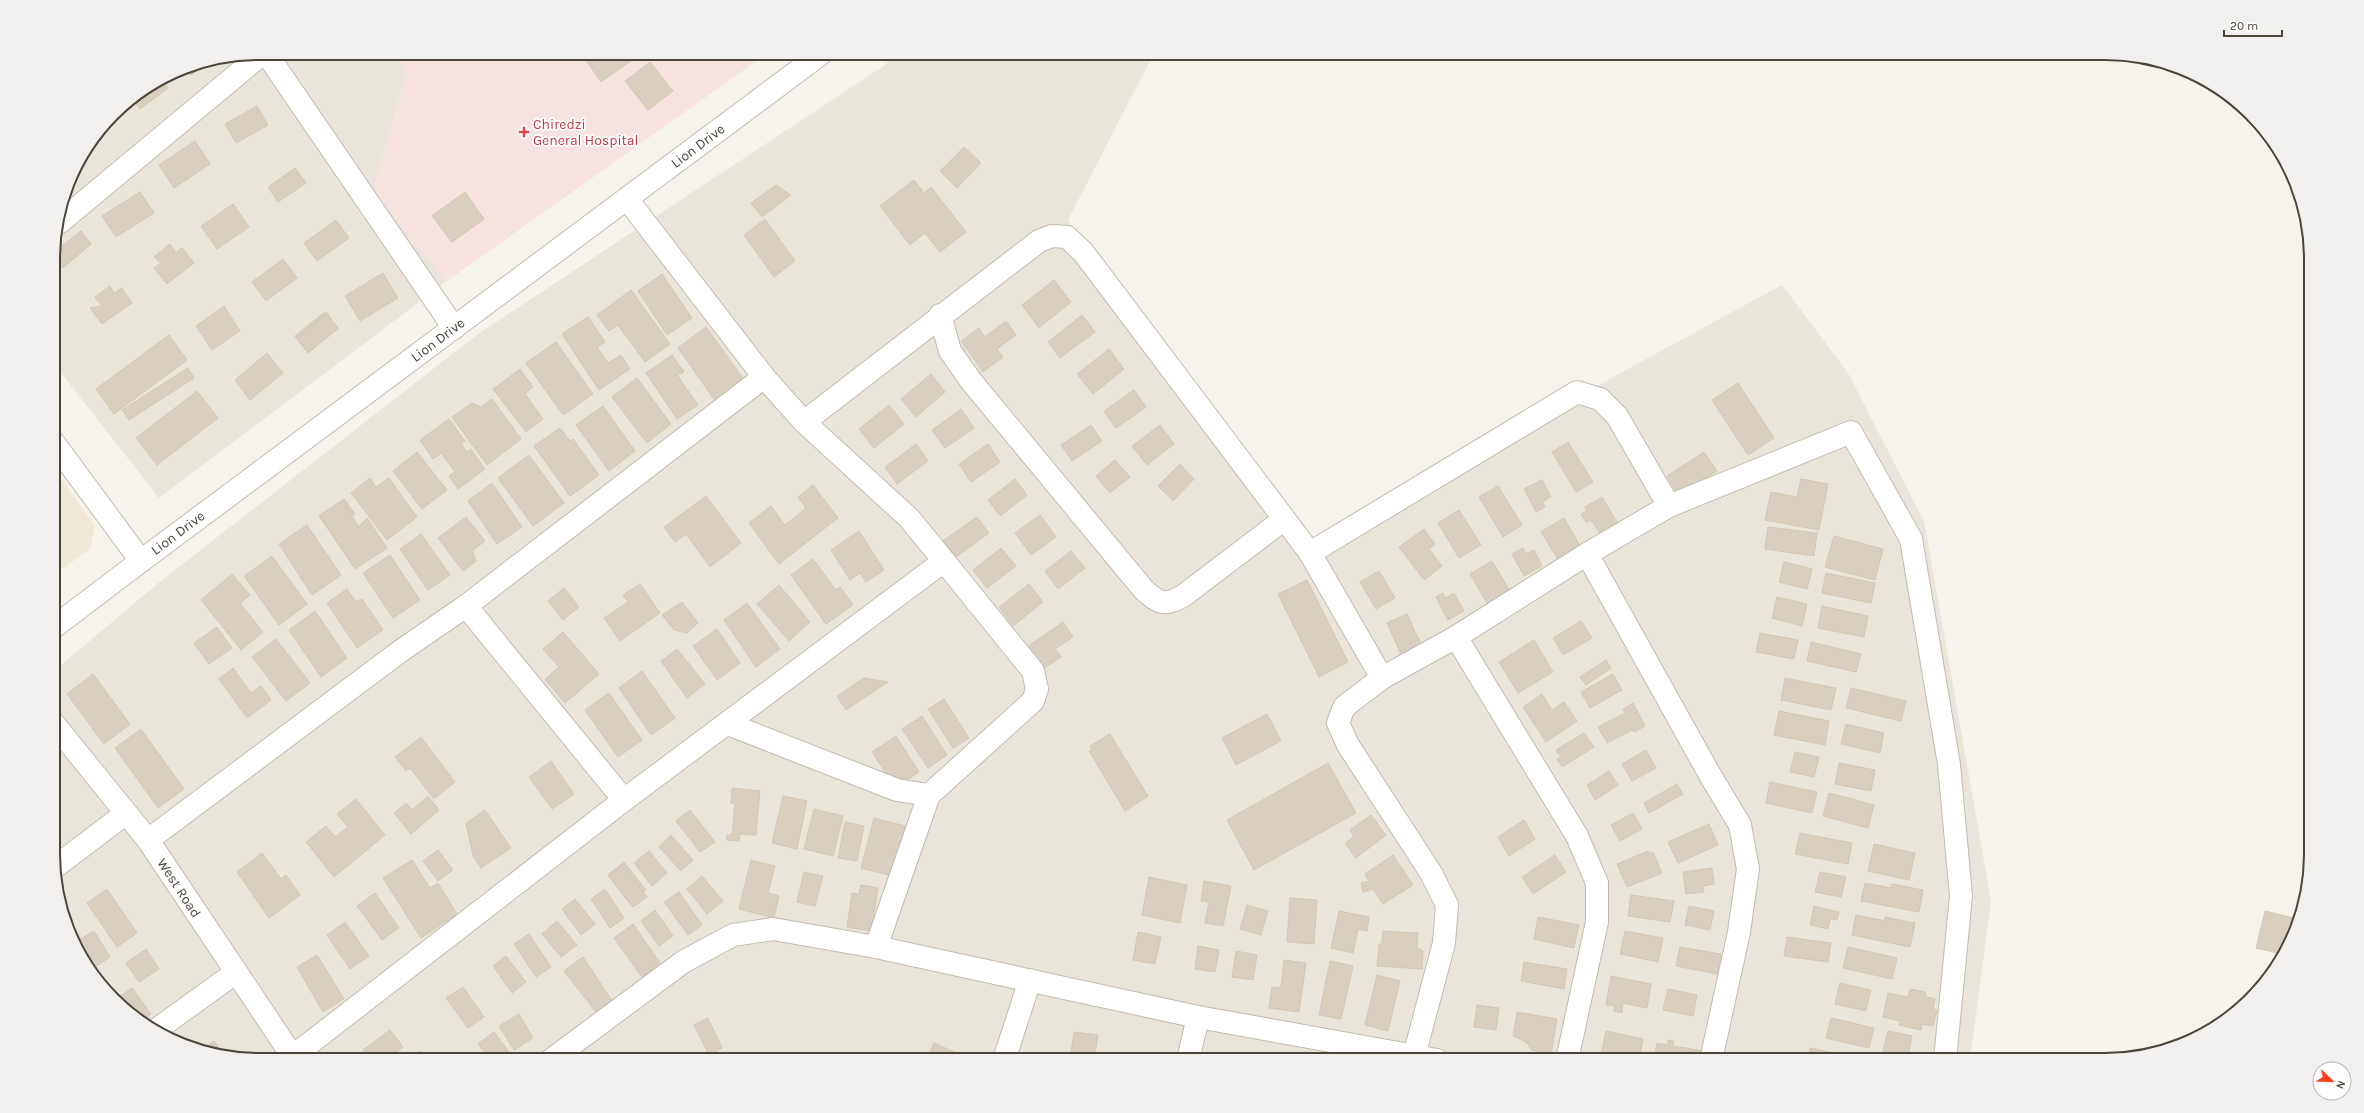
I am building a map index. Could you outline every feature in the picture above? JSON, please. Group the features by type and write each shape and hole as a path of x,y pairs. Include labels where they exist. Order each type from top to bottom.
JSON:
{"street":[{"path":"64,218 257,60"},
{"path":"270,60 454,328"},
{"name":"Lion Drive","path":"60,622 140,561 813,60"},
{"path":"627,199 764,377 804,422 908,518 1033,671 1037,689 1033,701 929,794 876,947"},
{"path":"804,422 940,315 1039,241 1052,236 1067,237 1083,252 1310,554 1382,678"},
{"path":"940,315 950,351 971,381 1144,590 1158,602 1170,603 1183,596 1283,520"},
{"path":"148,840 402,650 466,606 764,377"},
{"path":"1310,554 1577,392 1600,399 1617,416 1669,506"},
{"path":"1415,1053 1444,943 1447,905 1431,872 1348,746 1338,724 1344,707 1382,678 1456,636 1587,554 1669,506 1851,432 1911,539 1949,764 1961,896 1946,1053"},
{"path":"60,451 140,561"},
{"path":"1587,554 1740,826 1748,869 1739,932 1713,1053"},
{"path":"302,1053 624,800 728,724 944,561"},
{"path":"466,606 624,800"},
{"path":"1456,636 1577,836 1597,883 1597,922 1569,1053"},
{"path":"728,724 897,790 929,794"},
{"name":"West Road","path":"60,732 124,814 148,840 235,974 290,1053"},
{"path":"60,863 124,814"},
{"path":"560,1053 682,962 733,935 773,929 876,947 1365,1053"},
{"path":"160,1027 235,974"},
{"path":"1006,1053 1030,980"},
{"path":"1190,1053 1198,1017"}],"shaded area":[{"path":"246,60 399,60 407,73 373,191 447,281 159,498 60,372 60,246 67,207 80,171 93,148 118,118 148,93 183,75 207,67"},
{"name":"Chiredzi General Hospital","path":"399,60 758,60 447,281 373,191 407,73"},
{"path":"889,60 1150,60 1068,220 1296,550 1782,285 1848,373 1924,521 1991,901 1971,1053 246,1053 207,1046 171,1033 148,1020 118,995 93,965 80,942 64,893 60,867 60,666 157,584 478,334 885,65"},
{"path":"60,477 95,526 90,549 60,571"}],"building":[{"path":"586,60 632,60 601,82"},
{"path":"650,62 673,91 648,110 625,81"},
{"path":"198,70 191,75 190,73"},
{"path":"165,84 168,88 140,109 136,103 148,93"},
{"path":"257,106 268,125 236,143 225,124"},
{"path":"195,141 210,164 174,188 159,165"},
{"path":"964,147 981,163 957,188 940,171"},
{"path":"295,168 306,183 278,202 268,187"},
{"path":"914,180 924,193 931,187 966,232 940,252 925,233 910,245 880,206"},
{"path":"776,185 791,195 762,217 751,203"},
{"path":"140,192 154,213 116,237 102,216"},
{"path":"465,192 484,219 452,242 432,216"},
{"path":"233,204 249,227 217,249 201,226"},
{"path":"765,219 795,261 774,277 744,235"},
{"path":"336,220 349,238 317,261 304,243"},
{"path":"81,231 91,244 63,268 60,264 60,248"},
{"path":"170,244 176,253 182,248 194,263 167,284 154,268 161,263 154,257"},
{"path":"283,259 297,278 266,301 252,282"},
{"path":"383,273 398,298 360,321 345,296"},
{"path":"662,274 692,318 667,335 638,291"},
{"path":"1054,280 1071,302 1039,328 1022,305"},
{"path":"110,286 114,293 122,288 132,303 102,324 90,308 102,306 95,297"},
{"path":"631,290 670,344 645,362 618,325 609,331 597,315"},
{"path":"224,306 240,331 212,350 196,326"},
{"path":"325,312 338,328 308,353 295,336"},
{"path":"327,313 338,329 308,352 297,339"},
{"path":"1082,315 1095,332 1060,358 1048,342"},
{"path":"588,317 605,342 597,347 608,363 621,355 630,369 599,390 562,334"},
{"path":"1006,321 1016,335 997,349 1003,357 983,372 961,341 979,328 985,337"},
{"path":"706,327 745,381 716,402 678,348"},
{"path":"169,335 187,360 114,414 96,389"},
{"path":"556,342 593,394 563,415 526,363"},
{"path":"1109,349 1124,369 1093,394 1077,374"},
{"path":"267,353 283,373 250,400 235,380"},
{"path":"672,355 684,372 677,375 698,405 677,419 646,373"},
{"path":"188,368 194,378 129,420 122,410"},
{"path":"520,369 533,387 525,394 543,419 526,432 493,389"},
{"path":"931,374 945,392 916,417 901,399"},
{"path":"637,378 671,424 647,443 612,397"},
{"path":"1738,383 1774,438 1748,455 1712,400"},
{"path":"1134,390 1146,407 1116,428 1104,411"},
{"path":"197,391 218,418 157,465 136,438"},
{"path":"492,399 521,439 487,465 452,417 472,403 481,407"},
{"path":"889,405 904,424 874,448 859,429"},
{"path":"603,406 635,451 609,471 576,425"},
{"path":"961,409 974,428 945,448 932,430"},
{"path":"449,419 465,441 461,444 467,452 471,449 485,469 458,489 449,476 455,472 441,453 433,459 420,440"},
{"path":"1091,425 1102,441 1072,461 1061,445"},
{"path":"1160,425 1174,444 1147,465 1132,446"},
{"path":"560,428 570,441 573,439 599,475 570,496 534,446"},
{"path":"1568,442 1593,482 1576,492 1552,452"},
{"path":"916,444 928,461 897,484 885,467"},
{"path":"988,444 1000,462 971,482 959,464"},
{"path":"417,452 447,490 422,509 393,471"},
{"path":"1704,452 1717,471 1678,495 1667,476"},
{"path":"529,455 564,503 533,526 498,478"},
{"path":"1115,460 1130,477 1110,493 1096,476"},
{"path":"1180,464 1194,479 1173,501 1158,486"},
{"path":"370,478 376,487 389,478 417,517 387,540 351,493"},
{"path":"1015,479 1027,495 1000,516 988,500"},
{"path":"1801,479 1828,484 1819,530 1765,520 1771,492 1797,497"},
{"path":"1542,480 1551,497 1542,502 1545,507 1536,512 1524,489"},
{"path":"492,483 522,527 497,544 468,501"},
{"path":"813,485 838,518 779,564 749,523 771,506 785,525 806,508 798,497"},
{"path":"1498,486 1522,525 1503,537 1479,497"},
{"path":"706,496 741,543 710,567 686,534 675,542 664,527"},
{"path":"1602,497 1620,527 1603,538 1591,520 1586,522 1581,514 1587,511 1585,507"},
{"path":"344,499 355,514 351,516 358,527 367,520 374,531 368,536 374,545 350,561 319,516"},
{"path":"342,501 359,527 367,518 387,548 355,569 320,515"},
{"path":"1459,510 1481,545 1459,558 1438,523"},
{"path":"1040,515 1056,537 1031,555 1015,533"},
{"path":"466,517 485,541 472,551 476,561 463,571 438,538"},
{"path":"977,517 989,533 956,557 943,541"},
{"path":"1564,518 1580,546 1558,559 1541,532"},
{"path":"307,525 341,575 312,595 279,544"},
{"path":"1768,527 1817,533 1814,556 1765,549"},
{"path":"1424,529 1435,544 1429,549 1442,566 1424,580 1399,547"},
{"path":"859,531 884,570 866,582 860,573 850,580 831,550"},
{"path":"421,534 450,575 428,590 400,549"},
{"path":"1834,536 1883,549 1875,580 1825,567"},
{"path":"1001,548 1016,566 987,588 973,570"},
{"path":"1523,548 1526,554 1534,550 1542,566 1524,576 1512,554"},
{"path":"1071,551 1085,568 1058,589 1045,571"},
{"path":"390,555 420,600 393,618 363,573"},
{"path":"272,556 307,604 279,625 244,576"},
{"path":"813,559 836,590 840,587 853,605 826,624 791,575"},
{"path":"1492,561 1513,596 1491,610 1470,574"},
{"path":"1784,562 1812,569 1807,589 1779,582"},
{"path":"1379,571 1395,598 1376,609 1360,582"},
{"path":"1826,573 1875,583 1871,603 1822,593"},
{"path":"232,574 250,595 240,603 263,632 241,650 201,600"},
{"path":"1307,580 1348,662 1319,677 1278,594"},
{"path":"640,584 660,613 620,641 604,618 628,602 623,595"},
{"path":"1029,584 1043,602 1013,626 999,607"},
{"path":"779,585 810,622 789,641 757,604"},
{"path":"564,588 579,607 563,620 548,601"},
{"path":"347,589 356,602 362,599 383,630 357,648 327,603"},
{"path":"1443,593 1445,598 1454,593 1464,611 1448,620 1436,597"},
{"path":"1777,597 1807,604 1802,626 1772,618"},
{"path":"682,602 698,623 687,633 674,630 662,615"},
{"path":"747,603 780,649 756,667 724,620"},
{"path":"1822,606 1868,616 1864,637 1818,628"},
{"path":"315,611 347,658 321,677 289,630"},
{"path":"1407,614 1423,649 1403,659 1387,623"},
{"path":"1581,621 1592,638 1563,655 1553,638"},
{"path":"1063,622 1073,637 1055,649 1061,657 1043,669 1027,647"},
{"path":"217,627 232,648 209,664 194,643"},
{"path":"717,629 740,663 717,680 693,646"},
{"path":"563,632 599,674 565,703 545,679 559,667 543,649"},
{"path":"1760,633 1798,640 1794,659 1756,652"},
{"path":"276,639 310,683 286,701 252,657"},
{"path":"1534,640 1553,672 1518,693 1499,662"},
{"path":"1811,642 1861,654 1856,672 1807,661"},
{"path":"677,649 705,684 687,698 661,661"},
{"path":"1606,660 1611,668 1586,685 1580,677"},
{"path":"233,668 251,693 261,686 271,700 247,718 219,679"},
{"path":"642,671 675,718 651,735 619,688"},
{"path":"93,674 130,724 104,744 67,694"},
{"path":"1613,674 1622,690 1590,708 1581,692"},
{"path":"864,678 888,682 846,710 837,696"},
{"path":"1785,678 1836,688 1831,710 1781,700"},
{"path":"1851,688 1906,701 1901,721 1846,708"},
{"path":"609,693 642,740 618,757 585,710"},
{"path":"1542,694 1552,710 1564,702 1577,721 1546,742 1523,707"},
{"path":"944,699 969,738 953,748 928,709"},
{"path":"1633,703 1645,726 1634,732 1632,730 1607,743 1598,727 1625,713 1623,709"},
{"path":"1779,711 1829,721 1825,745 1774,735"},
{"path":"1267,714 1281,741 1236,765 1222,738"},
{"path":"922,716 947,755 928,768 902,729"},
{"path":"1846,724 1884,733 1880,753 1841,744"},
{"path":"141,729 184,789 158,808 115,748"},
{"path":"1584,733 1594,747 1562,767 1557,759 1561,757 1556,750"},
{"path":"1110,734 1148,796 1125,811 1089,751 1092,749 1090,746"},
{"path":"896,736 919,772 902,783 897,790 872,752"},
{"path":"421,737 455,782 434,799 410,768 406,771 395,757"},
{"path":"1646,750 1656,768 1632,781 1622,764"},
{"path":"1795,752 1819,757 1814,777 1790,772"},
{"path":"551,761 574,794 552,809 529,777"},
{"path":"1328,763 1356,813 1254,870 1227,820"},
{"path":"1839,763 1875,770 1871,791 1835,784"},
{"path":"1609,771 1618,785 1595,800 1587,785"},
{"path":"1770,782 1817,792 1812,813 1766,803"},
{"path":"1677,784 1683,794 1649,813 1644,803"},
{"path":"732,788 760,791 756,835 740,834 739,841 727,840 727,835 732,835 735,804 731,803"},
{"path":"1829,793 1874,805 1868,828 1823,816"},
{"path":"428,796 439,810 411,834 394,813 406,803 412,810"},
{"path":"783,796 807,801 797,849 772,843"},
{"path":"356,799 385,835 334,877 306,842 326,826 335,837 348,827 337,814"},
{"path":"814,809 843,816 833,856 804,849"},
{"path":"485,810 511,848 481,868 473,856 466,823"},
{"path":"690,810 715,842 700,852 676,821"},
{"path":"1633,813 1642,829 1620,841 1611,825"},
{"path":"1371,815 1386,835 1356,858 1345,843 1354,837 1350,830"},
{"path":"874,818 905,826 892,876 861,868"},
{"path":"1524,820 1535,839 1509,856 1498,837"},
{"path":"845,822 864,826 857,861 838,858"},
{"path":"1709,824 1718,845 1678,863 1668,842"},
{"path":"1800,833 1852,843 1848,864 1795,854"},
{"path":"671,835 693,860 681,871 659,847"},
{"path":"1874,844 1915,853 1909,880 1868,871"},
{"path":"438,850 453,870 438,881 423,861"},
{"path":"649,851 667,873 652,886 634,863"},
{"path":"1648,851 1649,854 1653,852 1662,873 1627,887 1617,864"},
{"path":"262,853 281,879 286,875 300,895 269,918 237,872"},
{"path":"1393,855 1413,885 1383,904 1373,889 1363,892 1361,883 1369,881 1365,874"},
{"path":"1555,855 1566,872 1533,894 1522,877"},
{"path":"412,860 430,888 438,883 457,914 421,938 383,878"},
{"path":"751,860 775,866 768,893 779,896 774,918 739,909"},
{"path":"624,862 646,890 629,903 608,875"},
{"path":"622,865 647,897 633,907 609,876"},
{"path":"1712,868 1714,884 1703,886 1704,892 1686,894 1683,872"},
{"path":"804,872 823,876 815,906 797,902"},
{"path":"1820,872 1846,877 1841,897 1815,892"},
{"path":"702,876 723,901 707,914 687,889"},
{"path":"1149,877 1187,885 1180,923 1142,915"},
{"path":"1204,881 1231,886 1223,926 1205,923 1209,902 1201,901"},
{"path":"1865,883 1891,888 1892,884 1923,890 1919,912 1861,901"},
{"path":"861,885 878,888 871,931 847,927 852,893 859,894"},
{"path":"107,889 137,933 117,947 87,903"},
{"path":"605,889 624,918 610,928 591,899"},
{"path":"679,892 702,925 688,935 664,902"},
{"path":"375,893 399,928 382,940 357,906"},
{"path":"1631,895 1674,901 1670,922 1628,916"},
{"path":"1290,898 1317,900 1314,944 1287,942"},
{"path":"575,899 595,924 581,935 562,909"},
{"path":"1247,905 1268,911 1261,935 1240,929"},
{"path":"1689,906 1714,911 1710,930 1685,925"},
{"path":"1814,906 1839,912 1837,920 1830,919 1828,929 1810,925"},
{"path":"655,910 673,936 659,946 641,921"},
{"path":"1339,911 1369,917 1367,931 1358,929 1353,953 1331,948"},
{"path":"2265,911 2293,918 2284,942 2278,953 2256,948"},
{"path":"1856,915 1885,921 1885,917 1915,923 1910,947 1852,935"},
{"path":"1538,917 1579,925 1574,948 1534,939"},
{"path":"557,921 577,945 561,957 542,934"},
{"path":"345,922 369,956 350,969 327,935"},
{"path":"633,924 660,963 642,977 614,938"},
{"path":"75,930 81,939 94,931 110,957 95,967"},
{"path":"1383,931 1418,933 1417,948 1423,951 1422,969 1377,966 1379,944 1382,944"},
{"path":"1625,931 1663,938 1658,962 1620,954"},
{"path":"1138,932 1161,937 1155,964 1133,960"},
{"path":"529,934 551,967 536,977 514,944"},
{"path":"1787,937 1831,943 1828,962 1784,956"},
{"path":"1198,946 1219,950 1215,972 1195,969"},
{"path":"1680,947 1721,954 1717,974 1676,966"},
{"path":"1848,947 1897,958 1892,979 1843,968"},
{"path":"146,949 159,969 139,982 126,963"},
{"path":"1236,951 1257,955 1253,980 1232,977"},
{"path":"317,955 344,999 323,1012 297,967"},
{"path":"506,956 526,982 512,993 493,966"},
{"path":"583,957 612,1001 596,1012 564,971"},
{"path":"1284,960 1306,963 1299,1012 1269,1008 1272,987 1281,988"},
{"path":"1330,961 1353,966 1341,1019 1319,1015"},
{"path":"1524,962 1567,969 1564,989 1521,981"},
{"path":"1377,975 1400,981 1388,1031 1365,1025"},
{"path":"1611,976 1651,984 1647,1008 1623,1003 1622,1013 1614,1011 1615,1006 1606,1005"},
{"path":"1840,983 1871,990 1866,1011 1835,1004"},
{"path":"463,987 484,1017 468,1028 446,998"},
{"path":"132,988 151,1014 146,1018 120,997"},
{"path":"1668,989 1697,995 1693,1016 1663,1010"},
{"path":"1910,989 1925,992 1926,997 1935,999 1933,1009 1937,1010 1933,1026 1922,1024 1921,1030 1899,1025 1900,1021 1883,1017 1888,993 1908,997"},
{"path":"1477,1005 1499,1008 1496,1030 1474,1027"},
{"path":"1517,1012 1557,1019 1551,1053 1532,1050 1526,1042 1513,1036"},
{"path":"519,1014 533,1038 514,1050 499,1026"},
{"path":"708,1018 722,1048 713,1053 708,1053 694,1025"},
{"path":"1831,1018 1874,1028 1869,1048 1826,1038"},
{"path":"390,1030 403,1047 395,1053 365,1053 363,1050"},
{"path":"1606,1031 1643,1039 1640,1053 1601,1053"},
{"path":"1888,1031 1912,1036 1909,1053 1891,1053 1883,1051"},
{"path":"494,1032 510,1053 485,1053 478,1044"},
{"path":"1074,1032 1098,1035 1095,1053 1071,1053"},
{"path":"1668,1040 1674,1041 1673,1046 1704,1051 1704,1053 1655,1053 1657,1043 1668,1045"},
{"path":"214,1041 220,1049 208,1046"},
{"path":"934,1043 956,1053 930,1053"},
{"path":"1810,1048 1834,1053 1809,1053"}],"place":[{"name":"Chiredzi General Hospital","path":"524,132"}]}
